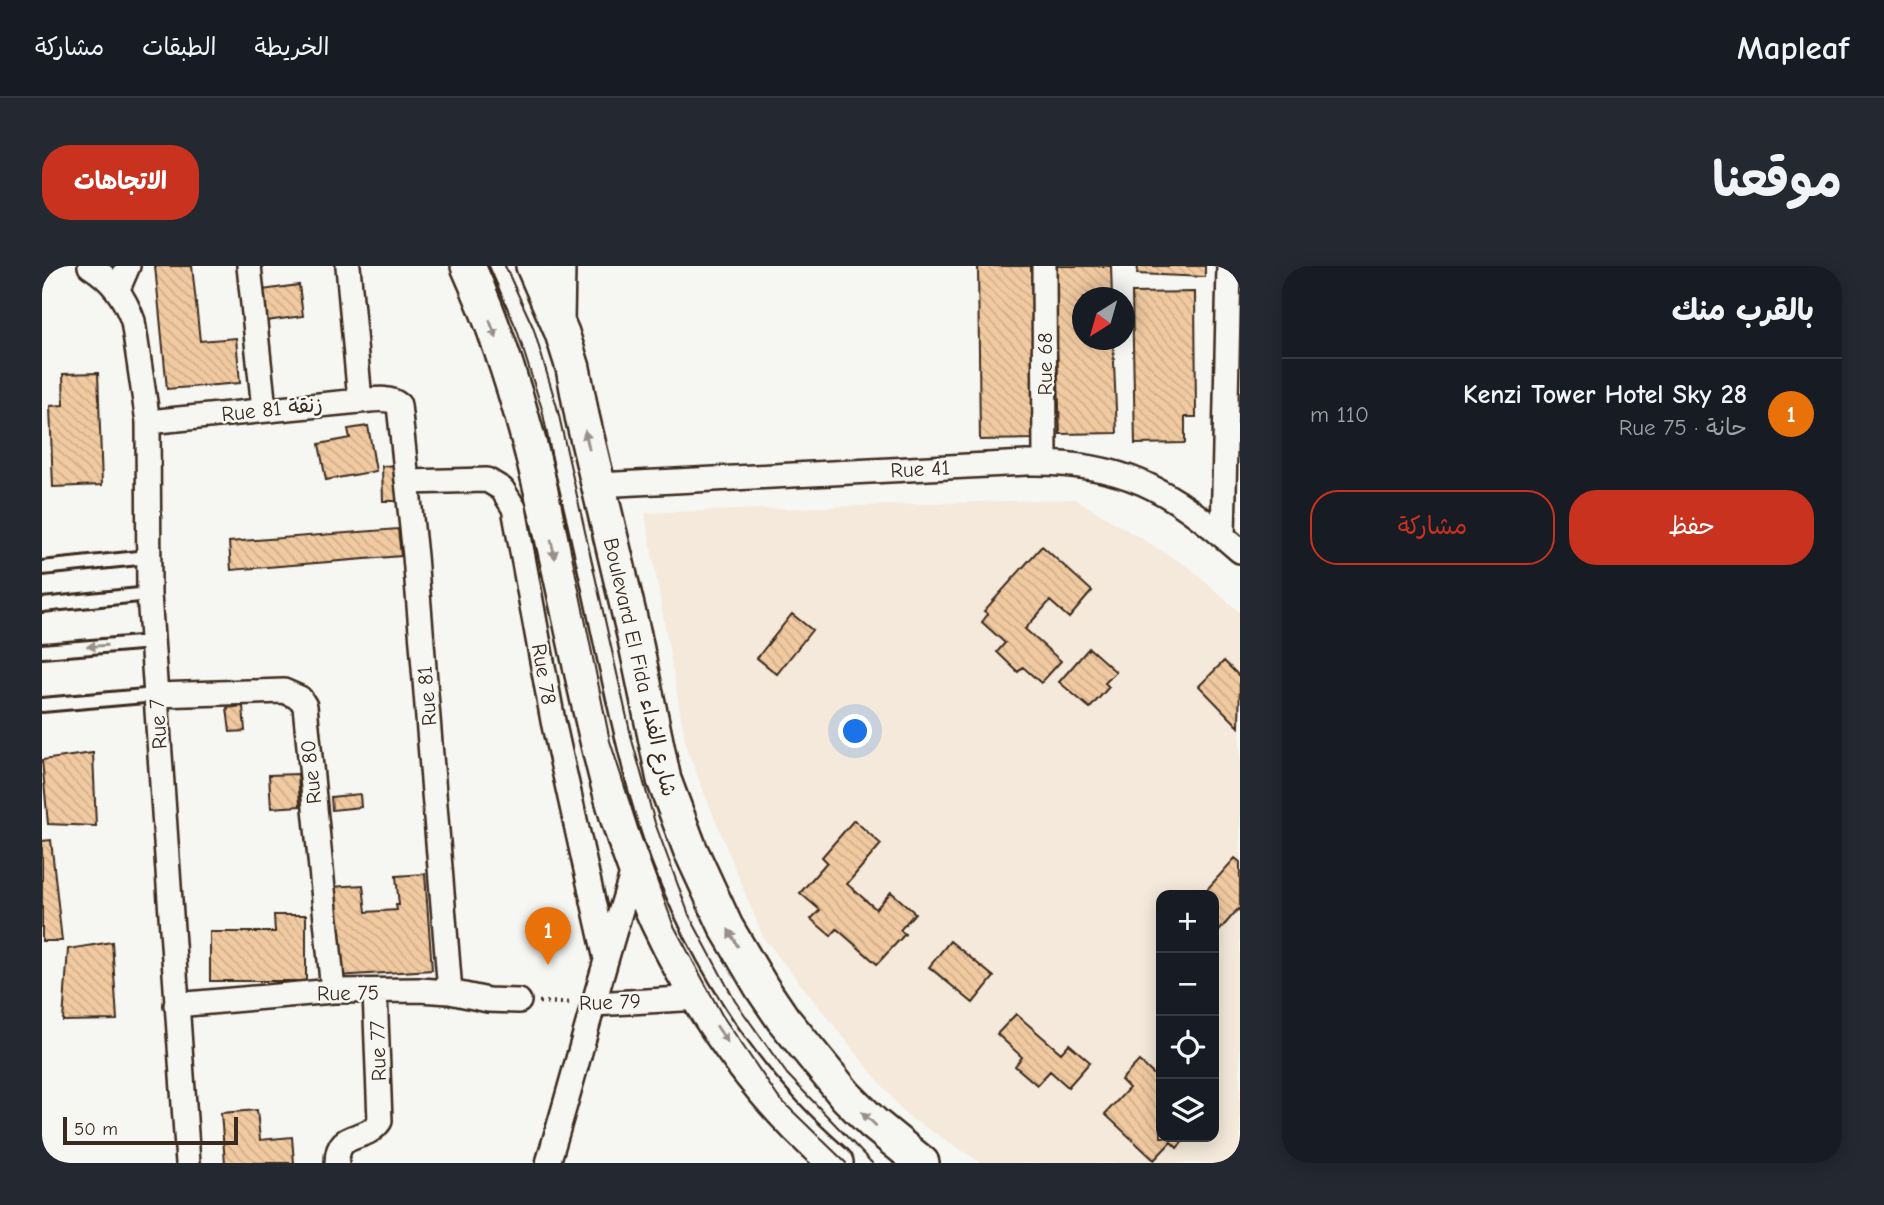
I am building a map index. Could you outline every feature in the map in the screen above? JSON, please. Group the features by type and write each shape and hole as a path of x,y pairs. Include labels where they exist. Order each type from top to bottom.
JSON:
{"main road":[{"path":"468,266 509,370 534,458 569,622 611,794 652,912 722,1034 774,1103 836,1163"},
{"name":"Boulevard El Fida شارع الفداء","path":"533,266 562,333 573,368 664,780 690,849 721,916 762,988 802,1044 873,1123 922,1163"}],"street":[{"path":"90,266 118,289 128,266"},
{"path":"249,266 264,409"},
{"path":"348,266 360,401"},
{"path":"562,333 563,266"},
{"name":"Rue 68","path":"1044,266 1045,462"},
{"name":"Rue 41","path":"1229,266 1232,544"},
{"name":"Rue 7","path":"118,289 133,321 148,422 149,594 188,1163"},
{"name":"Rue 81 زنقة","path":"148,422 264,409 360,401 397,401"},
{"name":"Rue 81","path":"397,401 402,414 450,992"},
{"name":"Rue 41","path":"598,485 1045,462 1100,468 1136,478 1179,503 1232,544"},
{"name":"Rue 78","path":"408,482 487,480 495,483 509,497 514,508 553,720 605,955"},
{"name":"Rue 80","path":"156,695 285,691 300,698 304,706 333,991"},
{"path":"572,806 611,794"},
{"name":"Rue 78","path":"548,1163 594,1004 605,955 635,865"},
{"name":"Rue 75","path":"176,1004 333,991 450,992 488,1000 519,1001"},
{"name":"Rue 77","path":"337,1163 340,1145 347,1139 374,1129 380,1121 375,992"},
{"name":"Rue 79","path":"594,1004 700,998"}],"lane":[{"path":"42,568 148,557"},
{"path":"42,605 149,594"},
{"path":"42,650 152,642"},
{"path":"42,705 156,695"}],"path":[{"name":"Rue 79","path":"519,1001 594,1004"}],"shaded area":[{"path":"1075,499 1190,568 1240,613 1240,1163 982,1163 906,1115 763,937 687,750 645,513"}],"building":[{"path":"155,266 192,266 200,341 236,338 240,383 167,389"},
{"path":"978,266 1032,266 1034,439 980,440"},
{"path":"1054,266 1111,266 1112,287 1072,287 1072,350 1113,350 1117,433 1060,434"},
{"path":"1138,266 1205,266 1205,277 1137,274"},
{"path":"299,285 303,316 266,321 262,290"},
{"path":"1195,292 1196,417 1185,417 1185,443 1135,444 1135,293"},
{"path":"98,373 102,485 53,487 50,406 64,405 63,374"},
{"path":"368,426 376,471 326,480 319,444 350,438 348,429"},
{"path":"401,465 402,501 383,501 382,466"},
{"path":"398,529 401,556 231,570 229,542"},
{"path":"1042,546 1092,591 1069,618 1050,601 1025,629 1061,661 1041,683 1023,667 1018,672 997,652 1005,643 982,622 988,614 984,611"},
{"path":"792,614 812,630 777,674 757,658"},
{"path":"1089,648 1116,672 1105,683 1109,687 1090,708 1059,682"},
{"path":"1224,661 1240,677 1239,727 1199,686"},
{"path":"243,706 245,731 230,732 227,708"},
{"path":"93,753 96,826 48,824 42,760"},
{"path":"298,774 300,806 271,808 269,775"},
{"path":"360,794 361,807 332,810 331,797"},
{"path":"854,820 881,844 847,884 876,909 891,892 915,913 900,930 905,934 877,964 837,929 831,936 811,919 820,910 800,893 827,862 822,857"},
{"path":"51,840 62,941 42,941 42,841"},
{"path":"1235,858 1240,862 1240,911 1238,909 1219,931 1219,890 1206,890"},
{"path":"425,874 432,970 337,976 330,887 363,885 366,912 397,910 396,905 399,905 396,876"},
{"path":"274,915 306,915 306,981 210,981 210,932 275,932"},
{"path":"950,941 994,977 973,1003 929,967"},
{"path":"112,942 117,1020 63,1021 68,949"},
{"path":"1016,1014 1061,1053 1069,1044 1090,1062 1068,1087 1050,1071 1037,1085 1015,1066 1022,1057 997,1034"},
{"path":"1139,1061 1156,1076 1156,1142 1171,1142 1154,1160 1105,1114 1129,1088 1121,1080"},
{"path":"257,1110 260,1140 292,1137 294,1163 225,1163 221,1113"},
{"path":"1171,1142 1182,1142 1177,1148"}],"tram line":[{"path":"489,266 517,330 542,409 610,741 673,924 722,1015 778,1097 846,1163"},
{"path":"505,266 533,327 557,407 632,740 655,823 689,915 735,1001 787,1074 872,1163"}],"place":[{"name":"Kenzi Tower Hotel Sky 28","path":"548,965"}]}
